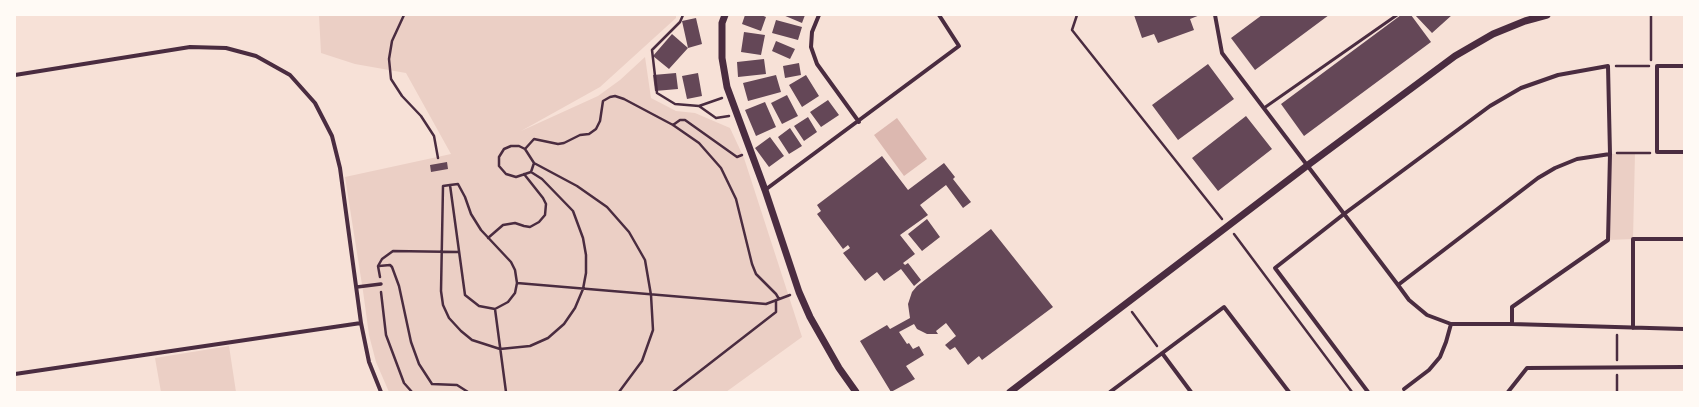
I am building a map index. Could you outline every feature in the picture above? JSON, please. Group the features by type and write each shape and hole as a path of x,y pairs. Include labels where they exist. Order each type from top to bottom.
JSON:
{"street":[{"path":"725,15 722,23 722,58 730,96 765,190 799,292 825,346 856,392"},
{"path":"819,15 812,32 811,48 817,64 859,122"},
{"path":"765,190 859,122 959,46 939,15"},
{"path":"1216,15 1222,53 1409,300 1427,315 1451,324 1684,328"},
{"path":"1010,392 1308,165 1455,56 1493,34 1525,21 1547,15"},
{"path":"15,75 190,47 226,48 256,56 290,75 315,103 332,136 340,168 361,323 369,362 381,392"},
{"path":"1368,392 1275,268 1344,214 1490,106 1521,88 1558,75 1608,66 1610,154 1608,240 1512,307 1512,324"},
{"path":"1684,66 1657,66 1657,152 1684,152"},
{"path":"1398,285 1538,178 1555,168 1577,159 1610,154"},
{"path":"1633,328 1633,239 1684,239"},
{"path":"357,287 381,284"},
{"path":"1110,392 1224,307 1289,392"},
{"path":"15,374 361,323"},
{"path":"1403,391 1429,370 1440,358 1451,324"},
{"path":"1162,353 1191,392"},
{"path":"1508,392 1527,368 1684,367"}],"lane":[{"path":"1264,108 1397,15"}],"path":[{"path":"404,15 392,41 388,59 391,79 402,96 421,116 434,136 438,158"},
{"path":"683,15 680,22 652,50 657,93 676,104 699,106 730,96"},
{"path":"1077,15 1072,30 1228,226 1352,392"},
{"path":"1608,66 1652,66 1651,15"},
{"path":"525,149 534,139 564,144 580,135 589,134 596,129 600,121 603,102 610,97 615,96 624,99 673,125 699,143 721,168 736,199 752,264 756,274 776,294 776,312 673,392"},
{"path":"699,106 716,118 724,118 736,113"},
{"path":"673,125 680,120 685,120 738,157 751,152"},
{"path":"450,185 454,204 465,296 479,306 495,309 508,302 516,293 517,283 515,270 511,262 481,230 471,214 465,197 458,184 450,185 443,186 441,291 443,305 449,318 472,340 500,348 530,346 548,338 564,324 575,308 583,289 586,273 586,255 583,238 572,211 542,179 531,172 516,177 506,174 499,166 499,157 504,149 511,146 519,146 525,149 534,163 577,186 607,207 629,232 645,260 651,295 653,330 642,361 619,392"},
{"path":"1610,154 1657,152"},
{"path":"531,172 534,163"},
{"path":"488,238 503,225 515,223 530,227 545,215 546,204 543,198 524,174"},
{"path":"412,392 404,383 386,335 378,266 382,259 393,251 459,252"},
{"path":"378,266 390,265 392,267 399,286 411,342 419,364 432,384 457,385 468,392"},
{"path":"517,283 766,304 799,292"},
{"path":"1126,304 1162,353"},
{"path":"495,309 506,392"}],"shaded area":[{"path":"319,15 676,15 676,18 600,87 521,131 598,96 620,80 645,57 651,98 676,111 695,113 730,128 744,158 802,337 726,392 389,392 376,362 369,335 345,177 451,154 406,73 355,64 321,53"},
{"path":"897,118 927,159 904,176 874,135"},
{"path":"1635,153 1633,239 1608,240 1610,154"},
{"path":"229,346 236,392 161,392 155,358"}],"building":[{"path":"745,15 761,15 766,17 761,31 742,24"},
{"path":"783,15 805,15 802,23"},
{"path":"1134,15 1200,15 1190,19 1194,30 1158,43 1154,34 1142,38"},
{"path":"1262,15 1329,15 1255,70 1231,38"},
{"path":"1401,15 1411,15 1431,42 1304,136 1281,104"},
{"path":"1415,15 1452,15 1432,33"},
{"path":"696,18 702,44 688,48 682,21"},
{"path":"776,20 802,27 798,40 772,33"},
{"path":"744,32 765,35 761,55 741,52"},
{"path":"672,34 688,48 669,69 653,56"},
{"path":"776,41 795,49 790,59 772,51"},
{"path":"764,59 766,74 738,77 737,62"},
{"path":"799,63 801,75 785,78 783,66"},
{"path":"1208,64 1234,99 1178,140 1152,105"},
{"path":"676,73 678,89 655,91 653,75"},
{"path":"698,73 702,96 687,99 682,76"},
{"path":"776,75 781,92 748,101 743,83"},
{"path":"806,75 819,96 802,107 789,85"},
{"path":"787,95 798,116 782,124 771,103"},
{"path":"828,100 839,115 821,127 810,112"},
{"path":"765,102 776,127 756,136 745,110"},
{"path":"1246,116 1272,149 1218,191 1192,158"},
{"path":"808,117 817,132 804,141 794,126"},
{"path":"790,128 802,146 789,154 778,137"},
{"path":"770,137 784,156 769,167 755,148"},
{"path":"882,156 908,190 944,163 955,177 953,179 971,202 963,208 946,185 920,205 928,215 900,235 915,254 903,263 905,265 908,263 921,280 914,286 901,269 884,281 877,272 865,281 843,253 850,248 848,245 843,249 817,214 821,211 817,205"},
{"path":"447,162 448,169 431,172 430,165"},
{"path":"927,219 940,237 922,251 908,234"},
{"path":"991,229 1053,307 982,360 979,356 968,365 955,347 950,350 945,345 956,336 946,323 936,331 938,334 927,334 917,329 914,324 899,332 907,344 909,343 913,349 919,346 924,355 906,366 915,379 891,392 860,341 887,325 890,329 910,318 908,304 912,292 917,286"}]}
